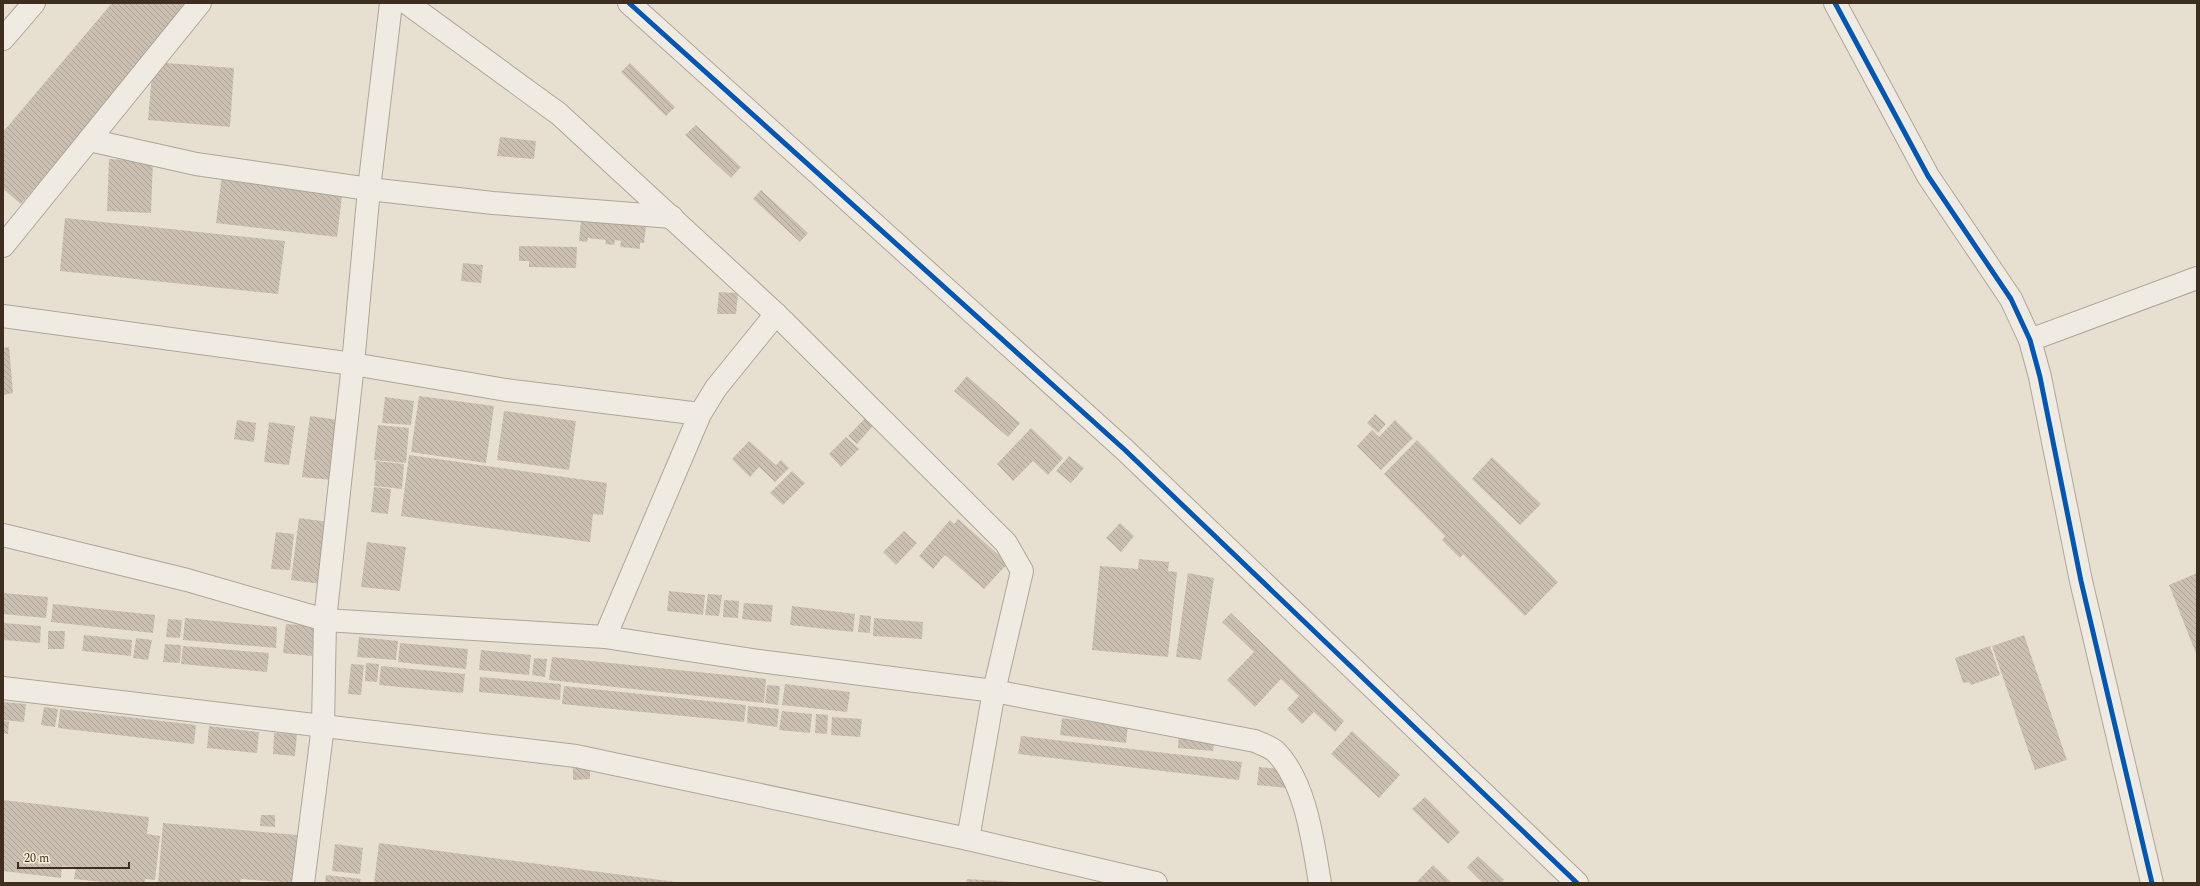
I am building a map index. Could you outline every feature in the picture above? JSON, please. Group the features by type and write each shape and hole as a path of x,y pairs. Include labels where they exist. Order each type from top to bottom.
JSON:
{"street":[{"path":"3,40 34,3"},
{"path":"3,246 200,3"},
{"path":"303,883 323,726 325,620 353,364 369,189 391,3"},
{"path":"407,3 559,114 776,314 1006,543 1022,571 994,691 968,839"},
{"path":"629,3 1124,450 1578,883"},
{"path":"1835,3 1928,176 2011,299 2030,340 2040,376 2081,581 2152,883"},
{"path":"89,140 196,164 369,189 493,203 672,217"},
{"path":"2030,340 2197,278"},
{"path":"605,637 700,414 716,388 776,314"},
{"path":"3,316 353,364 506,390 700,414"},
{"path":"3,536 187,580 325,620 605,637 759,661 994,691 1255,741 1275,751 1291,770 1307,818 1320,883"},
{"path":"3,688 576,756 968,839 1156,883"}],"building":[{"path":"112,3 191,3 21,204 3,189 3,132"},
{"path":"153,62 234,68 230,127 148,120"},
{"path":"630,63 675,107 666,116 621,72"},
{"path":"696,125 741,167 731,178 685,135"},
{"path":"500,137 536,141 534,159 497,156"},
{"path":"109,159 153,161 151,213 107,211"},
{"path":"222,174 343,188 337,237 216,223"},
{"path":"761,190 808,233 800,242 753,199"},
{"path":"65,218 285,241 278,294 60,271"},
{"path":"581,219 646,227 644,243 640,243 640,249 620,247 621,241 615,240 614,245 605,244 606,240 588,238 587,242 579,241"},
{"path":"519,246 577,247 576,268 529,267 529,261 519,261"},
{"path":"463,263 483,265 481,283 461,281"},
{"path":"719,292 738,293 736,314 717,314"},
{"path":"9,347 13,393 3,395 3,348"},
{"path":"967,376 1020,423 1008,437 954,391"},
{"path":"419,396 494,406 486,463 411,452"},
{"path":"385,397 414,401 411,425 382,423"},
{"path":"504,411 576,421 569,470 497,460"},
{"path":"870,413 877,421 857,444 848,436"},
{"path":"1375,414 1386,424 1378,433 1367,423"},
{"path":"310,416 339,420 331,480 302,477"},
{"path":"237,420 256,423 254,442 234,439"},
{"path":"1395,420 1413,438 1381,470 1357,446 1372,430 1379,437"},
{"path":"269,422 295,426 289,465 264,462"},
{"path":"378,425 409,428 406,463 374,460"},
{"path":"1031,428 1063,458 1048,475 1033,461 1013,481 997,464"},
{"path":"846,437 859,449 841,467 829,454"},
{"path":"1417,440 1558,582 1525,616 1463,554 1460,558 1442,540 1445,536 1384,474"},
{"path":"749,441 776,465 781,460 789,468 775,482 759,467 750,477 732,459"},
{"path":"409,455 607,483 603,515 593,514 590,542 401,516"},
{"path":"1069,456 1084,468 1071,483 1056,471"},
{"path":"1492,457 1541,504 1520,525 1472,479"},
{"path":"376,461 404,464 402,489 374,486"},
{"path":"792,471 805,483 783,505 770,493"},
{"path":"374,487 391,489 388,514 371,512"},
{"path":"299,518 329,522 321,584 291,580"},
{"path":"958,519 1008,563 984,589 945,555 933,569 919,556 950,520 954,524"},
{"path":"1120,523 1134,536 1121,552 1106,538"},
{"path":"904,531 917,543 896,565 883,552"},
{"path":"276,532 294,534 290,570 271,569"},
{"path":"367,542 406,547 400,591 361,587"},
{"path":"1139,559 1169,562 1168,571 1177,572 1168,657 1092,650 1100,566 1138,569"},
{"path":"1188,573 1214,578 1201,660 1176,657"},
{"path":"2197,573 2197,656 2169,585"},
{"path":"669,591 705,595 703,615 667,611"},
{"path":"3,593 48,597 46,618 3,614"},
{"path":"708,594 722,595 719,616 705,615"},
{"path":"724,600 739,601 738,618 723,617"},
{"path":"744,603 773,605 771,622 742,619"},
{"path":"53,604 155,615 153,633 51,622"},
{"path":"792,606 855,614 853,632 790,625"},
{"path":"1231,613 1344,721 1335,732 1314,712 1302,724 1287,709 1299,696 1281,679 1255,707 1227,680 1254,652 1222,622"},
{"path":"860,615 871,616 870,633 858,632"},
{"path":"185,618 277,627 276,648 183,640"},
{"path":"874,618 923,622 922,639 873,636"},
{"path":"168,619 182,620 180,638 166,637"},
{"path":"3,623 41,626 40,643 3,640"},
{"path":"286,624 315,626 312,656 283,653"},
{"path":"48,631 65,631 64,649 48,649"},
{"path":"84,635 132,640 131,656 82,651"},
{"path":"2024,635 2067,760 2035,770 1992,646"},
{"path":"359,637 398,641 396,660 357,657"},
{"path":"136,638 152,640 148,660 133,658"},
{"path":"400,643 468,649 466,669 398,662"},
{"path":"165,644 181,645 180,663 163,662"},
{"path":"183,646 269,653 267,672 181,664"},
{"path":"1990,646 2000,675 1971,685 1969,682 1963,683 1955,658"},
{"path":"481,650 531,655 529,675 479,670"},
{"path":"552,657 766,679 764,703 549,680"},
{"path":"534,658 547,659 545,677 532,675"},
{"path":"366,663 379,664 377,682 365,681"},
{"path":"351,664 364,665 361,695 348,694"},
{"path":"381,666 465,674 463,693 379,685"},
{"path":"480,677 561,684 560,700 479,692"},
{"path":"785,684 850,692 847,712 782,705"},
{"path":"767,685 780,686 778,705 765,703"},
{"path":"564,686 746,705 744,722 562,704"},
{"path":"3,702 26,704 24,722 3,720"},
{"path":"748,706 779,709 777,727 747,723"},
{"path":"44,707 58,709 55,727 41,725"},
{"path":"60,709 196,725 194,744 58,728"},
{"path":"782,711 812,714 810,733 779,730"},
{"path":"816,714 828,715 827,734 815,733"},
{"path":"832,717 862,719 860,737 831,735"},
{"path":"1062,718 1128,726 1126,743 1060,735"},
{"path":"3,721 9,722 8,734 3,733"},
{"path":"209,726 259,732 257,753 207,748"},
{"path":"1179,731 1215,734 1213,751 1178,748"},
{"path":"1352,731 1400,775 1379,798 1331,754"},
{"path":"274,733 297,734 295,756 273,754"},
{"path":"1021,736 1242,762 1239,780 1018,754"},
{"path":"590,763 590,779 573,780 573,764"},
{"path":"1259,767 1289,770 1287,788 1257,785"},
{"path":"1425,797 1460,832 1448,844 1412,809"},
{"path":"3,800 149,817 147,834 160,836 155,880 145,879 145,883 113,883 74,879 76,867 62,866 61,878 3,871"},
{"path":"261,815 275,815 275,827 260,826"},
{"path":"163,823 297,835 293,883 241,879 240,883 158,883"},
{"path":"379,843 676,882 374,883"},
{"path":"335,844 363,848 360,874 332,871"},
{"path":"1478,856 1504,880 1501,883 1483,883 1467,867"},
{"path":"1433,865 1452,883 1416,883"},
{"path":"326,875 361,879 360,883 325,883"},
{"path":"967,879 1014,882 1014,883 966,883"}],"cycle path":[{"path":"629,3 1125,450 1577,883"},
{"path":"1835,3 1928,176 2011,299 2030,340 2040,377 2081,581 2152,883"}]}
